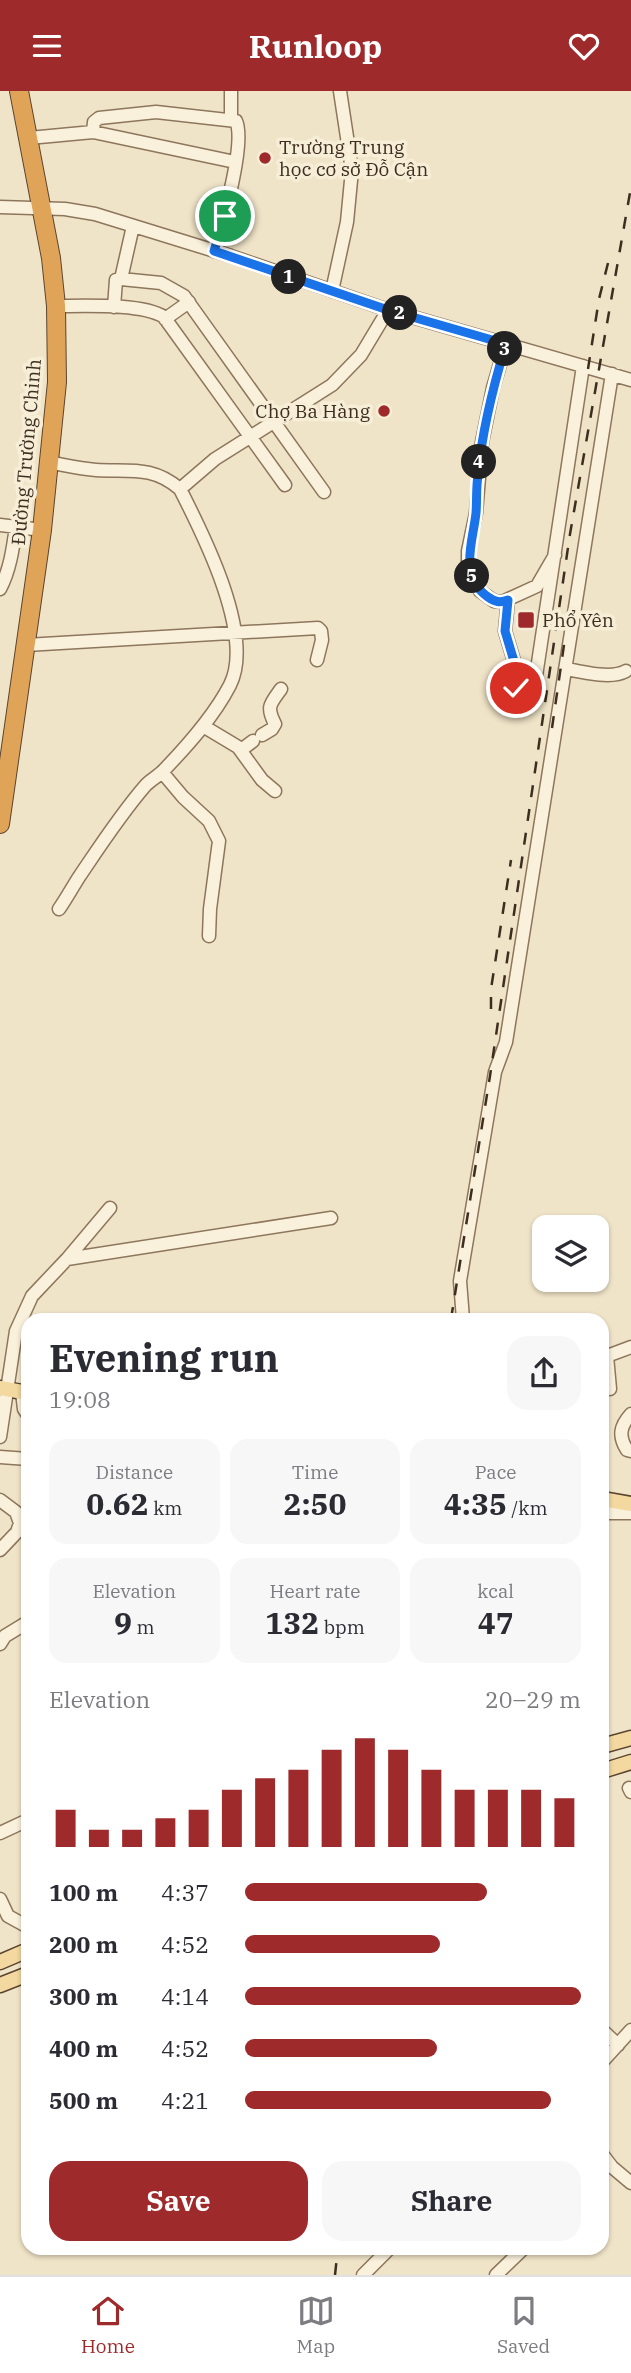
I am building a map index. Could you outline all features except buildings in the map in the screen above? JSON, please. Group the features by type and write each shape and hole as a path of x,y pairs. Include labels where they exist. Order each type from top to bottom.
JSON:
{"highway":[{"name":"Đường Trường Chinh","path":"0,824 42,530 57,382 56,306 51,258 19,91"}],"main road":[{"path":"3,1389 21,1392"},
{"path":"609,1500 631,1504"},
{"path":"609,1744 631,1738"},
{"path":"609,1768 631,1762"},
{"path":"0,1962 21,1953"},
{"path":"0,1985 21,1977"}],"street":[{"path":"231,91 231,119"},
{"path":"332,292 347,222 352,170 340,91"},
{"path":"93,132 94,122 99,118 156,112 231,119 238,124 235,162 225,216 214,251"},
{"path":"29,138 93,132 235,162"},
{"path":"0,207 65,209 95,214 388,310 631,380"},
{"path":"121,279 133,226"},
{"path":"114,307 115,284 116,280 121,279 161,283 174,289 189,302 324,492"},
{"path":"165,319 189,302"},
{"path":"56,306 114,307 153,312 165,319 285,485"},
{"path":"180,489 215,459 304,404 347,372 361,355 388,310"},
{"path":"506,344 493,388 482,442 476,513 468,551 470,571 480,591 494,601 502,602 537,586 555,555"},
{"path":"536,676 583,366"},
{"path":"463,1313 460,1280 495,1072 506,1042 612,375"},
{"path":"47,462 99,470 144,471 168,478 180,489 226,592 237,655 236,670 230,685 203,726 135,798 105,838 59,909"},
{"path":"0,525 42,530"},
{"path":"0,589 16,527"},
{"path":"508,600 505,631 519,678 516,688"},
{"path":"26,645 318,628 322,640 317,660"},
{"path":"565,669 620,675 625,671"},
{"path":"241,750 274,726 269,712 270,704 281,689"},
{"path":"203,726 241,750 262,780 275,791"},
{"path":"162,772 183,797 209,821 219,841 209,936"},
{"path":"27,1313 32,1296 110,1208"},
{"path":"67,1259 331,1217"},
{"path":"0,1437 3,1389 21,1335"},
{"path":"609,1355 631,1347"},
{"path":"609,1370 609,1389"},
{"path":"631,1414 620,1430 624,1446 631,1451"},
{"path":"0,1457 21,1458"},
{"path":"0,1500 16,1512 20,1523 17,1532 0,1550"},
{"path":"609,1513 631,1513"},
{"path":"0,1644 5,1636 21,1626"},
{"path":"0,1833 21,1823"},
{"path":"0,1899 8,1916 21,1923"},
{"path":"609,2055 631,2030"},
{"path":"609,2037 618,2045"},
{"path":"609,2163 631,2183"},
{"path":"363,2275 383,2255"},
{"path":"496,2275 517,2255"}],"railway":[{"path":"452,1313 490,1076 570,534 631,187"},
{"path":"588,369 599,299 609,259"},
{"path":"552,728 565,638"},
{"path":"491,1009 491,989 511,860"},
{"path":"335,2275 337,2255"}],"place":[{"name":"Trường Trung học cơ sở Đỗ Cận","path":"265,158"},
{"name":"Chợ Ba Hàng","path":"384,411"},
{"name":"Phổ Yên","path":"526,620"}],"route":[{"path":"225,216 214,251 388,310 506,344 493,388 482,442 476,513 468,564 480,591 494,601 508,600 505,631 519,678 516,688"}]}
